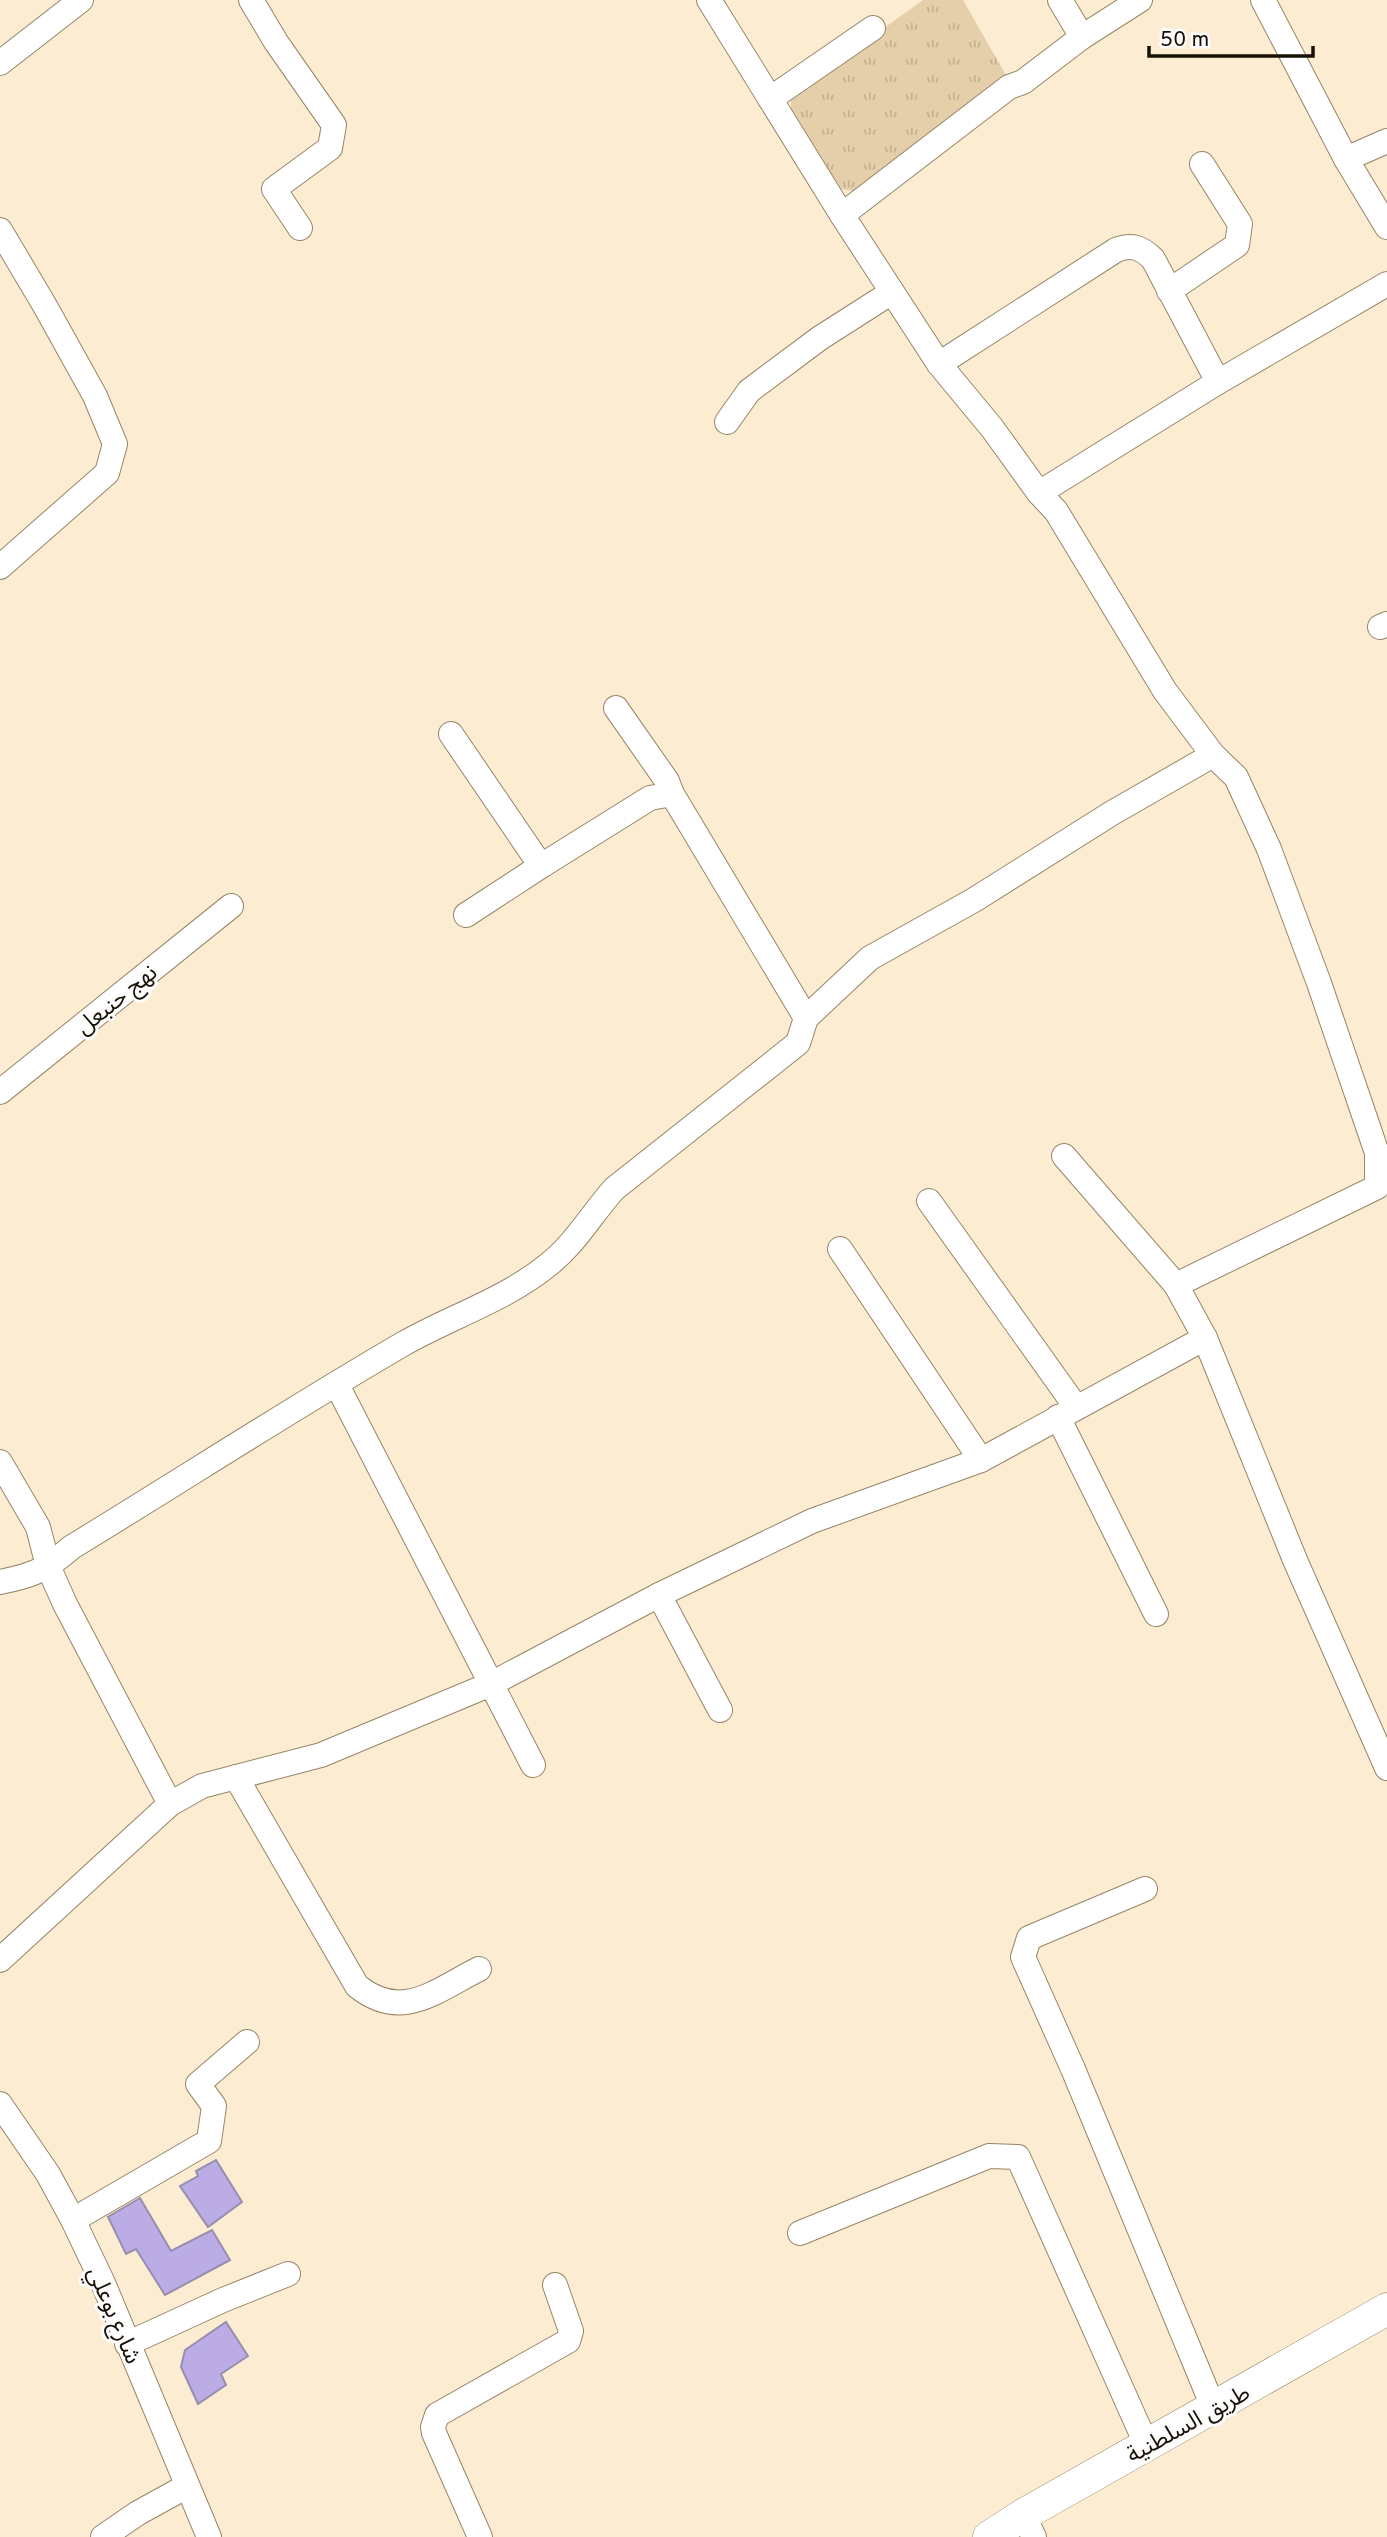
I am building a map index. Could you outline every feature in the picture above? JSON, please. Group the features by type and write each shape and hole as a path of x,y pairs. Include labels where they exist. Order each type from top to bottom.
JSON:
{"main road":[{"name":"طريق السلطنية","path":"989,2537 1029,2526 1147,2446 1387,2309"}],"street":[{"path":"0,63 80,0"},
{"path":"251,0 276,42 334,125 330,148 274,190 300,228"},
{"path":"709,0 842,215 939,364 1056,511 1165,691 1213,755 1236,777 1269,849 1319,983 1377,1153 1382,1186 1176,1285"},
{"path":"1060,0 1082,37"},
{"path":"842,215 1009,87 1023,82 1082,37 1140,0"},
{"path":"1263,0 1346,159 1387,227"},
{"path":"770,99 873,28"},
{"path":"1346,159 1387,141"},
{"path":"1169,291 1237,245 1240,224 1202,164"},
{"path":"0,230 89,385 116,444 107,473 0,567"},
{"path":"939,364 1115,250 1136,246 1153,259 1218,382"},
{"path":"1039,493 1218,382 1387,284"},
{"path":"727,422 750,391 820,338 892,292"},
{"path":"1357,300 1387,304"},
{"path":"616,708 667,781 672,794 806,1018"},
{"path":"452,734 541,866"},
{"path":"0,1582 31,1576 72,1547 424,1332 464,1315 547,1266 575,1240 614,1189 798,1043 806,1018 870,958 974,900 1112,813 1213,755"},
{"path":"466,915 650,797 672,794"},
{"name":"نهج حنبعل","path":"0,1091 231,906"},
{"path":"1064,1156 1176,1285 1205,1338 1295,1560 1380,1730 1387,1768"},
{"path":"929,1201 1067,1412 1156,1614"},
{"path":"840,1249 981,1460"},
{"path":"0,1960 170,1804 202,1786 321,1755 491,1684 659,1595 811,1521 981,1460 1205,1338"},
{"path":"337,1385 533,1765"},
{"path":"0,1462 38,1527 48,1566 65,1604 170,1804"},
{"path":"659,1595 720,1710"},
{"path":"236,1777 357,1986 365,1993 390,2004 415,2001 479,1969"},
{"path":"1145,1889 1028,1938 1023,1957 1073,2069 1214,2409"},
{"path":"73,2220 209,2141 214,2106 198,2084 247,2042"},
{"name":"شارع بوعلي","path":"0,2104 35,2154 73,2220 208,2537"},
{"path":"800,2233 989,2155 1018,2157 1147,2446"},
{"path":"127,2344 288,2274"},
{"path":"480,2537 434,2433 434,2420 437,2415 568,2341 571,2331 555,2285"},
{"path":"103,2537 138,2513 187,2486"}],"green space":[{"path":"923,0 963,0 1007,77 859,192 841,189 791,109 791,95"}],"building":[{"path":"216,2160 242,2202 208,2227 180,2186 198,2176 196,2171"},
{"path":"140,2198 171,2251 212,2230 230,2260 165,2295 136,2249 126,2254 108,2217"},
{"path":"226,2322 248,2356 221,2374 226,2385 198,2404 181,2367 185,2350"}]}
